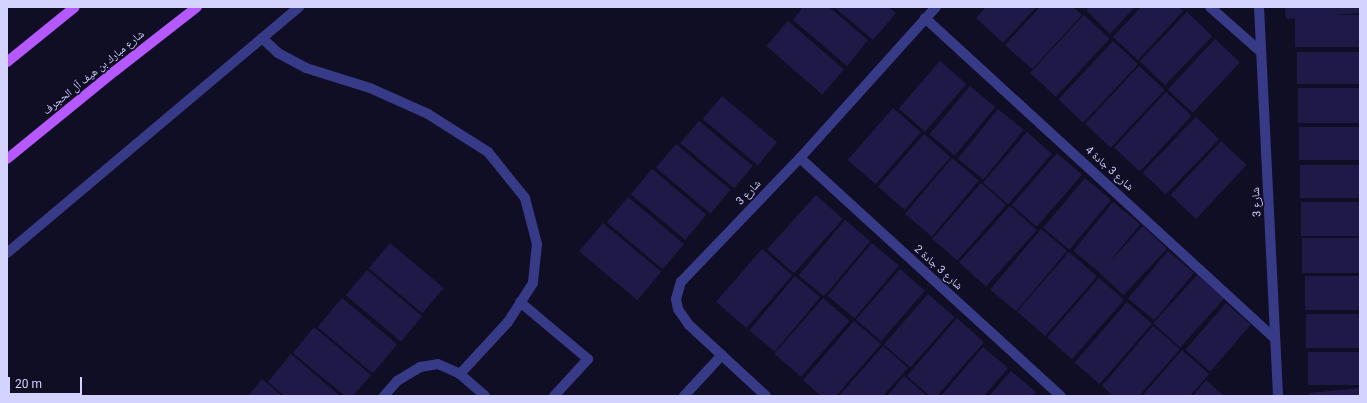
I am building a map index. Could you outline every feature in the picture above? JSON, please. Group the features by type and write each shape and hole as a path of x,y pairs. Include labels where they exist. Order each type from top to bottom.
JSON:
{"main road":[{"path":"7,62 75,7"},
{"name":"شارع مبارك بن هيف آل الحجرف","path":"7,159 115,71 197,7"}],"street":[{"path":"7,252 299,7"},
{"name":"شارع 3","path":"766,396 689,325 678,309 676,299 681,282 800,158 936,7"},
{"path":"1210,7 1262,52"},
{"name":"شارع 3","path":"1259,7 1278,396"},
{"name":"شارع 3 جادة 4","path":"926,18 1275,338"},
{"path":"262,38 278,53 306,68 370,88 428,114 488,152 525,198 537,244 533,283 508,322 460,374"},
{"name":"شارع 3 جادة 2","path":"800,158 1061,396"},
{"path":"520,302 588,359 554,396"},
{"path":"684,396 722,355"},
{"path":"384,396 397,382 420,367 438,364 460,374 485,396"}],"building":[{"path":"803,7 829,7 868,40 847,66 793,20"},
{"path":"834,7 888,7 896,13 873,40"},
{"path":"986,7 1036,7 1003,43 976,18"},
{"path":"1040,7 1073,7 1082,15 1032,69 1005,45"},
{"path":"1089,7 1135,7 1110,34 1086,10"},
{"path":"1141,7 1179,7 1183,11 1138,60 1113,37"},
{"path":"1285,7 1360,7 1360,13 1286,19"},
{"path":"1187,12 1212,36 1165,85 1140,61"},
{"path":"1084,15 1110,39 1056,97 1030,73"},
{"path":"1295,15 1360,15 1360,47 1295,47"},
{"path":"788,21 844,70 822,94 766,46"},
{"path":"1215,39 1240,62 1193,113 1168,89"},
{"path":"1113,41 1138,64 1083,123 1058,100"},
{"path":"1297,52 1360,52 1360,84 1297,84"},
{"path":"940,61 966,84 925,132 899,109"},
{"path":"1139,66 1165,90 1111,148 1085,124"},
{"path":"970,86 995,107 955,155 930,134"},
{"path":"1298,88 1360,88 1360,123 1298,123"},
{"path":"1166,92 1192,116 1140,171 1114,148"},
{"path":"722,96 777,142 758,165 703,119"},
{"path":"893,108 921,132 876,184 848,160"},
{"path":"998,109 1024,130 983,180 958,159"},
{"path":"1196,117 1219,139 1166,195 1143,172"},
{"path":"699,121 753,166 734,188 680,143"},
{"path":"1299,127 1360,127 1360,160 1299,160"},
{"path":"1027,132 1052,154 1008,204 983,183"},
{"path":"924,134 950,157 904,210 878,187"},
{"path":"1221,141 1247,165 1196,219 1171,195"},
{"path":"676,144 730,190 710,213 656,168"},
{"path":"1057,153 1082,175 1037,227 1012,205"},
{"path":"952,158 979,180 932,236 905,214"},
{"path":"1300,165 1360,165 1360,198 1300,198"},
{"path":"652,169 706,215 685,240 631,194"},
{"path":"1085,178 1111,200 1069,250 1043,228"},
{"path":"981,183 1006,205 957,260 932,239"},
{"path":"816,195 843,219 794,273 767,249"},
{"path":"628,197 684,244 663,269 607,222"},
{"path":"1113,202 1140,224 1101,273 1073,251"},
{"path":"1301,202 1360,202 1360,236 1301,236"},
{"path":"1010,206 1037,230 986,287 959,262"},
{"path":"845,220 870,241 824,296 799,275"},
{"path":"603,223 661,272 637,300 579,251"},
{"path":"1143,226 1167,249 1123,295 1099,273"},
{"path":"1041,229 1067,251 1016,311 990,290"},
{"path":"1302,238 1360,238 1360,273 1302,273"},
{"path":"390,243 444,288 422,313 369,268"},
{"path":"872,243 899,265 854,318 828,296"},
{"path":"762,249 792,275 746,328 716,302"},
{"path":"1168,251 1194,273 1154,320 1128,298"},
{"path":"1069,252 1097,276 1045,336 1017,312"},
{"path":"900,269 925,291 881,341 856,320"},
{"path":"367,270 422,316 401,342 346,295"},
{"path":"1197,275 1224,299 1180,347 1154,323"},
{"path":"795,276 820,297 775,352 749,330"},
{"path":"1305,276 1360,276 1360,310 1305,310"},
{"path":"1099,278 1124,300 1072,359 1047,338"},
{"path":"928,294 954,317 910,368 884,345"},
{"path":"342,298 397,344 373,373 318,327"},
{"path":"823,298 849,321 801,377 774,354"},
{"path":"1127,302 1152,324 1099,384 1075,362"},
{"path":"1226,303 1251,325 1210,371 1185,350"},
{"path":"1306,314 1360,314 1360,348 1306,348"},
{"path":"957,318 984,342 937,396 930,396 907,376"},
{"path":"854,321 881,344 836,396 821,396 803,380"},
{"path":"1153,326 1180,349 1139,396 1113,396 1102,386"},
{"path":"314,327 371,375 353,396 345,396 293,353"},
{"path":"883,346 908,368 883,396 839,396"},
{"path":"983,347 1008,368 984,396 941,396"},
{"path":"1182,350 1209,374 1190,396 1142,396"},
{"path":"1308,352 1360,352 1360,385 1308,385"},
{"path":"291,354 340,396 285,396 268,382"},
{"path":"1011,371 1036,392 1033,396 989,396"},
{"path":"904,376 927,396 887,396"},
{"path":"262,379 282,396 248,396"},
{"path":"1206,380 1224,396 1193,396"},
{"path":"1360,388 1360,396 1310,396 1309,393"}]}
